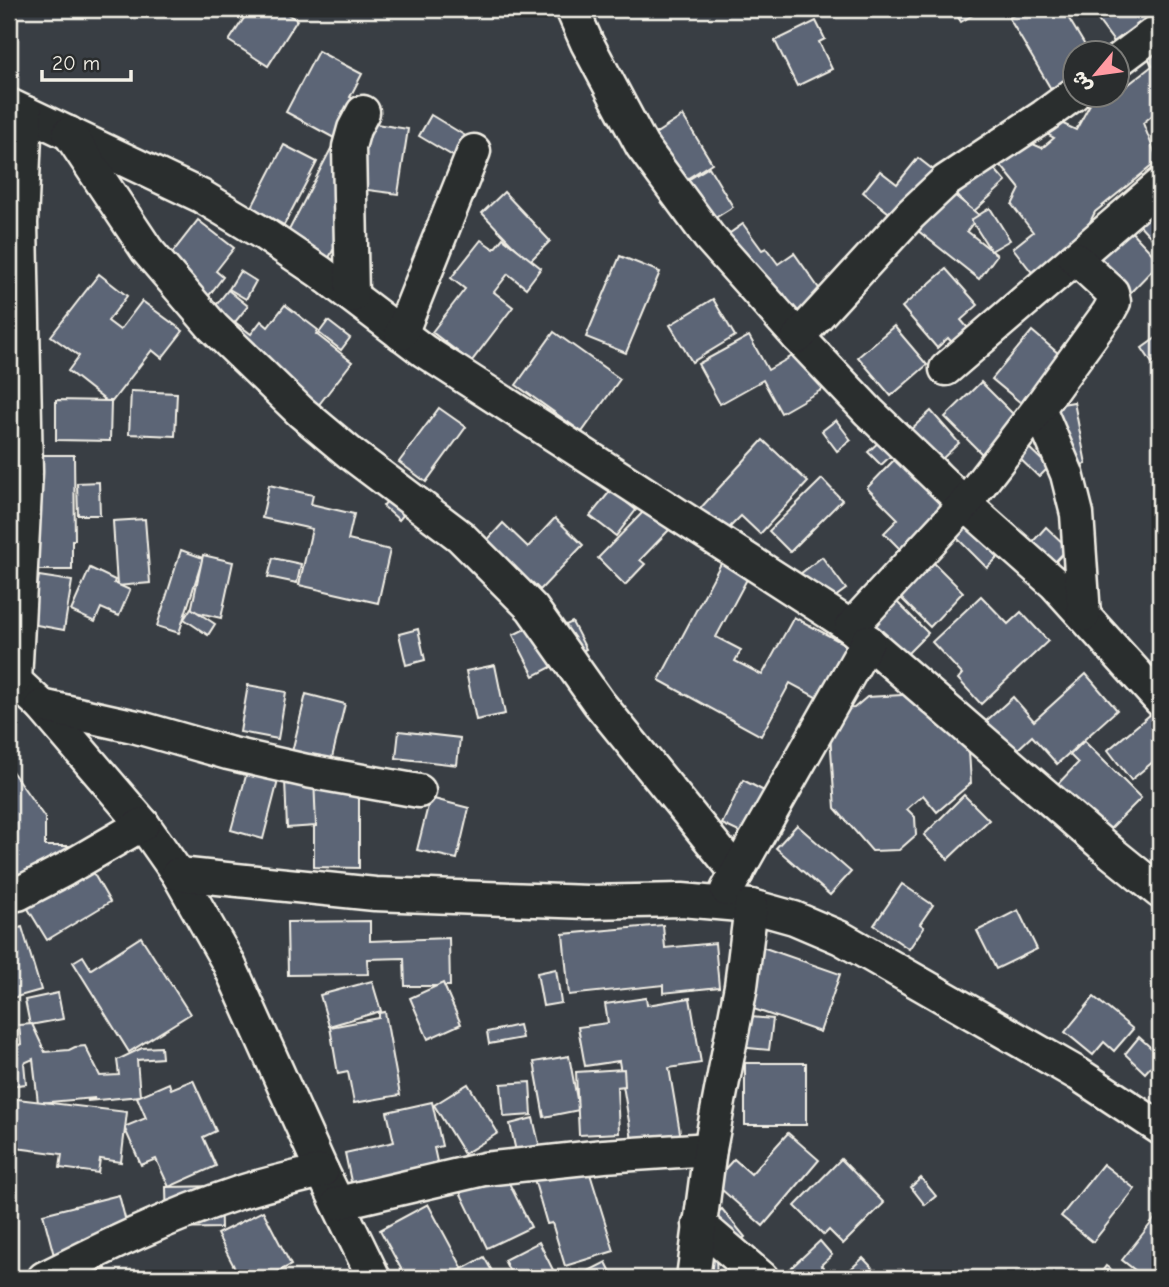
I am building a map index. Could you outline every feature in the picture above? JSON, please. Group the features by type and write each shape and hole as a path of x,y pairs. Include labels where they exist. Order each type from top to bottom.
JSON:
{"street":[{"path":"572,9 587,43 642,146 709,237 869,412 965,504 1055,584 1160,700"},
{"path":"1130,52 1160,29"},
{"path":"798,337 911,214 946,181 1060,104"},
{"path":"374,1278 322,1171 229,964 178,874 143,824 42,706 12,680 26,472 17,109 201,196 264,234 424,351 782,581 859,634 1112,853 1160,891"},
{"path":"352,296 349,147 363,112"},
{"path":"69,132 147,250 213,327 311,420 460,536 532,608 598,703 737,873"},
{"path":"401,334 474,151"},
{"path":"946,369 1160,185"},
{"path":"720,903 859,634 965,504 1108,313 1114,302 1112,292 1075,258"},
{"path":"1039,408 1067,474 1077,514 1084,615"},
{"path":"42,706 137,727 228,753 307,771 419,791"},
{"path":"9,896 64,870 143,824"},
{"path":"178,874 375,894 588,902 682,900 751,906 794,918 841,938 1078,1074 1160,1128"},
{"path":"693,1278 710,1149 741,986 751,906"},
{"path":"338,1203 484,1169 604,1156 710,1149"},
{"path":"44,1278 100,1250 200,1207 240,1192 322,1171"},
{"path":"699,1224 762,1278"}],"building":[{"path":"250,9 279,9 297,20 268,66 229,41"},
{"path":"953,9 983,9 961,22"},
{"path":"1024,9 1063,9 1081,38 1060,38 1060,84 1051,89 1009,18"},
{"path":"1103,9 1160,9 1160,22 1130,44 1130,38 1111,38 1094,15"},
{"path":"816,21 825,39 819,42 832,69 797,86 775,41"},
{"path":"1160,47 1160,109 1143,123 1158,161 1095,212 1083,236 1034,275 1013,248 1033,232 1012,205 1020,189 995,158 1033,144 1042,148 1054,138 1047,134 1061,123 1076,130 1088,108 1130,108 1130,83 1152,66 1148,57"},
{"path":"318,51 362,74 350,97 371,107 335,177 363,192 329,258 286,236 336,139 286,112"},
{"path":"431,115 469,138 458,159 419,136"},
{"path":"683,116 712,163 674,187 644,141"},
{"path":"370,123 408,129 398,194 360,189"},
{"path":"284,145 317,162 284,225 252,207"},
{"path":"918,158 936,172 898,220 863,192 880,171 897,184"},
{"path":"991,165 1006,182 972,213 957,195"},
{"path":"709,167 733,207 702,226 678,186"},
{"path":"943,186 979,215 967,231 997,255 979,279 912,226"},
{"path":"504,192 550,241 529,262 482,213"},
{"path":"990,208 1010,240 991,251 971,220"},
{"path":"1149,208 1160,220 1160,247 1136,221"},
{"path":"198,220 234,248 216,271 223,277 201,306 174,298 151,280"},
{"path":"743,224 762,250 766,248 778,264 794,253 825,297 799,316 784,294 767,307 713,245"},
{"path":"1127,227 1160,262 1129,294 1095,258"},
{"path":"503,238 541,268 526,288 508,274 494,292 513,307 471,362 432,332 465,289 451,278 481,240 494,249"},
{"path":"620,256 660,272 626,353 586,337"},
{"path":"946,269 978,305 961,320 973,334 957,348 948,338 937,348 902,307"},
{"path":"240,271 256,281 246,299 229,289"},
{"path":"99,274 127,296 108,321 120,330 142,301 183,331 162,358 152,350 110,404 68,371 79,356 51,336"},
{"path":"228,290 248,306 235,322 251,334 261,321 268,327 285,305 318,330 316,334 352,362 310,416 207,317"},
{"path":"713,299 735,336 692,362 670,325"},
{"path":"328,321 350,338 341,350 319,333"},
{"path":"894,326 927,365 891,396 858,357"},
{"path":"1032,331 1066,360 1027,408 992,379"},
{"path":"554,332 620,379 582,432 516,385"},
{"path":"749,336 768,370 808,347 830,385 781,413 763,380 720,404 698,364"},
{"path":"1156,338 1160,345 1160,357 1152,363 1142,348"},
{"path":"981,382 1019,420 983,455 945,417"},
{"path":"131,391 177,393 175,436 129,434"},
{"path":"56,400 111,401 110,441 56,440"},
{"path":"1074,402 1086,464 1069,467 1056,405"},
{"path":"439,408 466,427 426,482 399,462"},
{"path":"931,411 959,443 943,458 965,483 898,441"},
{"path":"836,420 851,440 837,451 822,431"},
{"path":"882,439 895,452 881,465 868,452"},
{"path":"763,440 808,482 760,534 741,516 722,535 697,512"},
{"path":"1025,444 1049,467 1039,477 1015,454"},
{"path":"36,455 74,455 75,540 72,540 72,570 34,570"},
{"path":"895,459 947,510 904,553 884,533 898,519 867,488"},
{"path":"822,479 842,500 790,552 769,531"},
{"path":"99,482 100,515 78,515 77,483"},
{"path":"269,485 313,495 311,504 354,514 348,540 390,550 378,603 299,585 312,529 262,518"},
{"path":"400,485 417,499 399,520 383,506"},
{"path":"611,490 636,510 616,536 590,516"},
{"path":"647,508 669,530 640,560 645,564 625,585 598,558"},
{"path":"555,518 583,545 540,590 533,583 514,603 469,560 503,523 528,547"},
{"path":"974,518 1006,549 987,568 956,537"},
{"path":"145,519 150,583 117,586 113,521"},
{"path":"1046,527 1068,548 1041,577 1019,557"},
{"path":"181,550 203,558 179,633 157,626"},
{"path":"726,554 753,568 716,637 741,650 735,661 762,675 794,617 852,648 823,701 790,683 761,736 659,680"},
{"path":"203,555 233,562 221,618 191,611"},
{"path":"822,557 846,589 824,605 800,574"},
{"path":"273,558 301,564 297,583 268,577"},
{"path":"931,560 963,592 930,627 897,594"},
{"path":"90,568 130,590 119,616 101,608 95,622 71,611"},
{"path":"39,576 72,581 64,630 31,624"},
{"path":"891,596 928,633 889,672 852,635"},
{"path":"981,596 1008,624 1021,612 1048,641 981,704 958,679 962,674 932,642"},
{"path":"191,608 215,624 208,635 184,619"},
{"path":"545,619 552,632 572,622 586,649 534,676 513,635"},
{"path":"418,629 425,660 406,665 399,634"},
{"path":"495,665 505,714 476,720 466,671"},
{"path":"1086,674 1117,710 1057,764 1032,736 1004,762 976,730 1013,697 1034,721"},
{"path":"248,685 286,692 278,739 240,732"},
{"path":"306,694 345,704 330,766 291,756"},
{"path":"920,694 969,751 971,783 937,812 923,795 907,809 915,817 916,835 899,850 872,851 835,808 829,719 840,709 854,708 867,697"},
{"path":"1151,714 1160,726 1160,756 1131,780 1108,750"},
{"path":"399,731 460,738 457,765 396,758"},
{"path":"1084,741 1141,798 1109,830 1094,815 1088,821 1054,788 1078,763 1070,755"},
{"path":"249,765 280,773 263,839 231,830"},
{"path":"9,767 45,818 45,846 73,846 9,897"},
{"path":"314,777 359,777 359,868 314,867"},
{"path":"314,778 316,826 287,828 285,780"},
{"path":"743,780 766,792 745,835 722,824"},
{"path":"964,795 989,820 948,859 924,835"},
{"path":"430,798 469,808 457,859 417,850"},
{"path":"797,825 851,872 830,895 776,848"},
{"path":"91,869 110,902 47,940 27,907"},
{"path":"902,884 933,905 920,924 924,927 909,949 874,925"},
{"path":"1018,910 1037,949 996,969 977,931"},
{"path":"370,921 370,941 449,938 450,986 405,986 404,958 367,959 368,974 288,975 287,922"},
{"path":"663,925 665,948 715,943 719,987 663,993 663,985 569,995 563,934"},
{"path":"22,927 41,990 9,999 9,931"},
{"path":"141,937 190,1014 129,1052 73,962 83,956 91,969"},
{"path":"762,947 840,974 820,1032 742,1005"},
{"path":"556,969 561,1003 543,1006 537,973"},
{"path":"372,981 381,1011 329,1026 320,995"},
{"path":"443,983 461,1024 428,1039 410,998"},
{"path":"58,993 63,1019 30,1025 25,1000"},
{"path":"1094,997 1133,1029 1114,1051 1104,1042 1093,1055 1065,1032"},
{"path":"646,998 647,1005 690,998 701,1063 669,1068 681,1138 633,1146 619,1061 585,1066 578,1027 608,1023 605,1004"},
{"path":"385,1012 400,1095 354,1103 348,1072 338,1074 330,1027 379,1018 379,1013"},
{"path":"741,1016 773,1019 769,1050 738,1047"},
{"path":"32,1024 45,1052 85,1046 100,1076 119,1075 117,1060 142,1048 161,1047 162,1058 137,1060 140,1096 38,1103 33,1059 24,1063 26,1084 9,1086 9,1049 21,1044 19,1025"},
{"path":"519,1025 522,1038 489,1044 487,1032"},
{"path":"1139,1037 1160,1056 1145,1073 1125,1054"},
{"path":"569,1056 579,1110 544,1117 534,1062"},
{"path":"745,1063 806,1063 806,1125 745,1125"},
{"path":"624,1069 625,1086 617,1087 619,1133 579,1135 576,1072"},
{"path":"193,1080 216,1131 203,1137 216,1166 169,1187 156,1159 141,1165 124,1127 146,1118 137,1097 169,1083 171,1089"},
{"path":"530,1082 532,1115 504,1117 501,1084"},
{"path":"468,1084 498,1133 464,1154 434,1105"},
{"path":"9,1098 127,1112 121,1162 100,1159 98,1173 60,1168 62,1154 9,1147"},
{"path":"432,1102 442,1146 434,1148 439,1171 353,1191 345,1153 394,1142 387,1112"},
{"path":"533,1118 544,1165 520,1170 510,1124"},
{"path":"788,1133 819,1160 763,1226 713,1182 734,1159 751,1174"},
{"path":"841,1159 884,1203 843,1244 829,1230 824,1235 795,1206"},
{"path":"587,1164 614,1251 565,1266 552,1223 547,1224 534,1179"},
{"path":"1103,1164 1135,1189 1093,1242 1061,1216"},
{"path":"502,1169 531,1227 487,1248 459,1190"},
{"path":"921,1178 936,1196 925,1205 911,1187"},
{"path":"220,1186 221,1228 167,1229 166,1187"},
{"path":"119,1195 126,1222 102,1250 106,1269 60,1278 43,1214"},
{"path":"428,1204 463,1269 446,1278 406,1278 380,1230"},
{"path":"722,1209 745,1237 735,1246 711,1218"},
{"path":"263,1211 291,1265 266,1278 240,1278 217,1234"},
{"path":"1160,1212 1160,1263 1148,1278 1145,1278 1122,1260"},
{"path":"820,1241 832,1255 821,1265 833,1278 780,1278"},
{"path":"539,1242 557,1278 513,1278 504,1260"},
{"path":"484,1257 496,1278 446,1278"},
{"path":"716,1258 717,1278 691,1278 690,1261"},
{"path":"863,1258 882,1278 841,1278"},
{"path":"606,1262 614,1278 575,1278"},
{"path":"1106,1266 1123,1278 1097,1278"}]}
